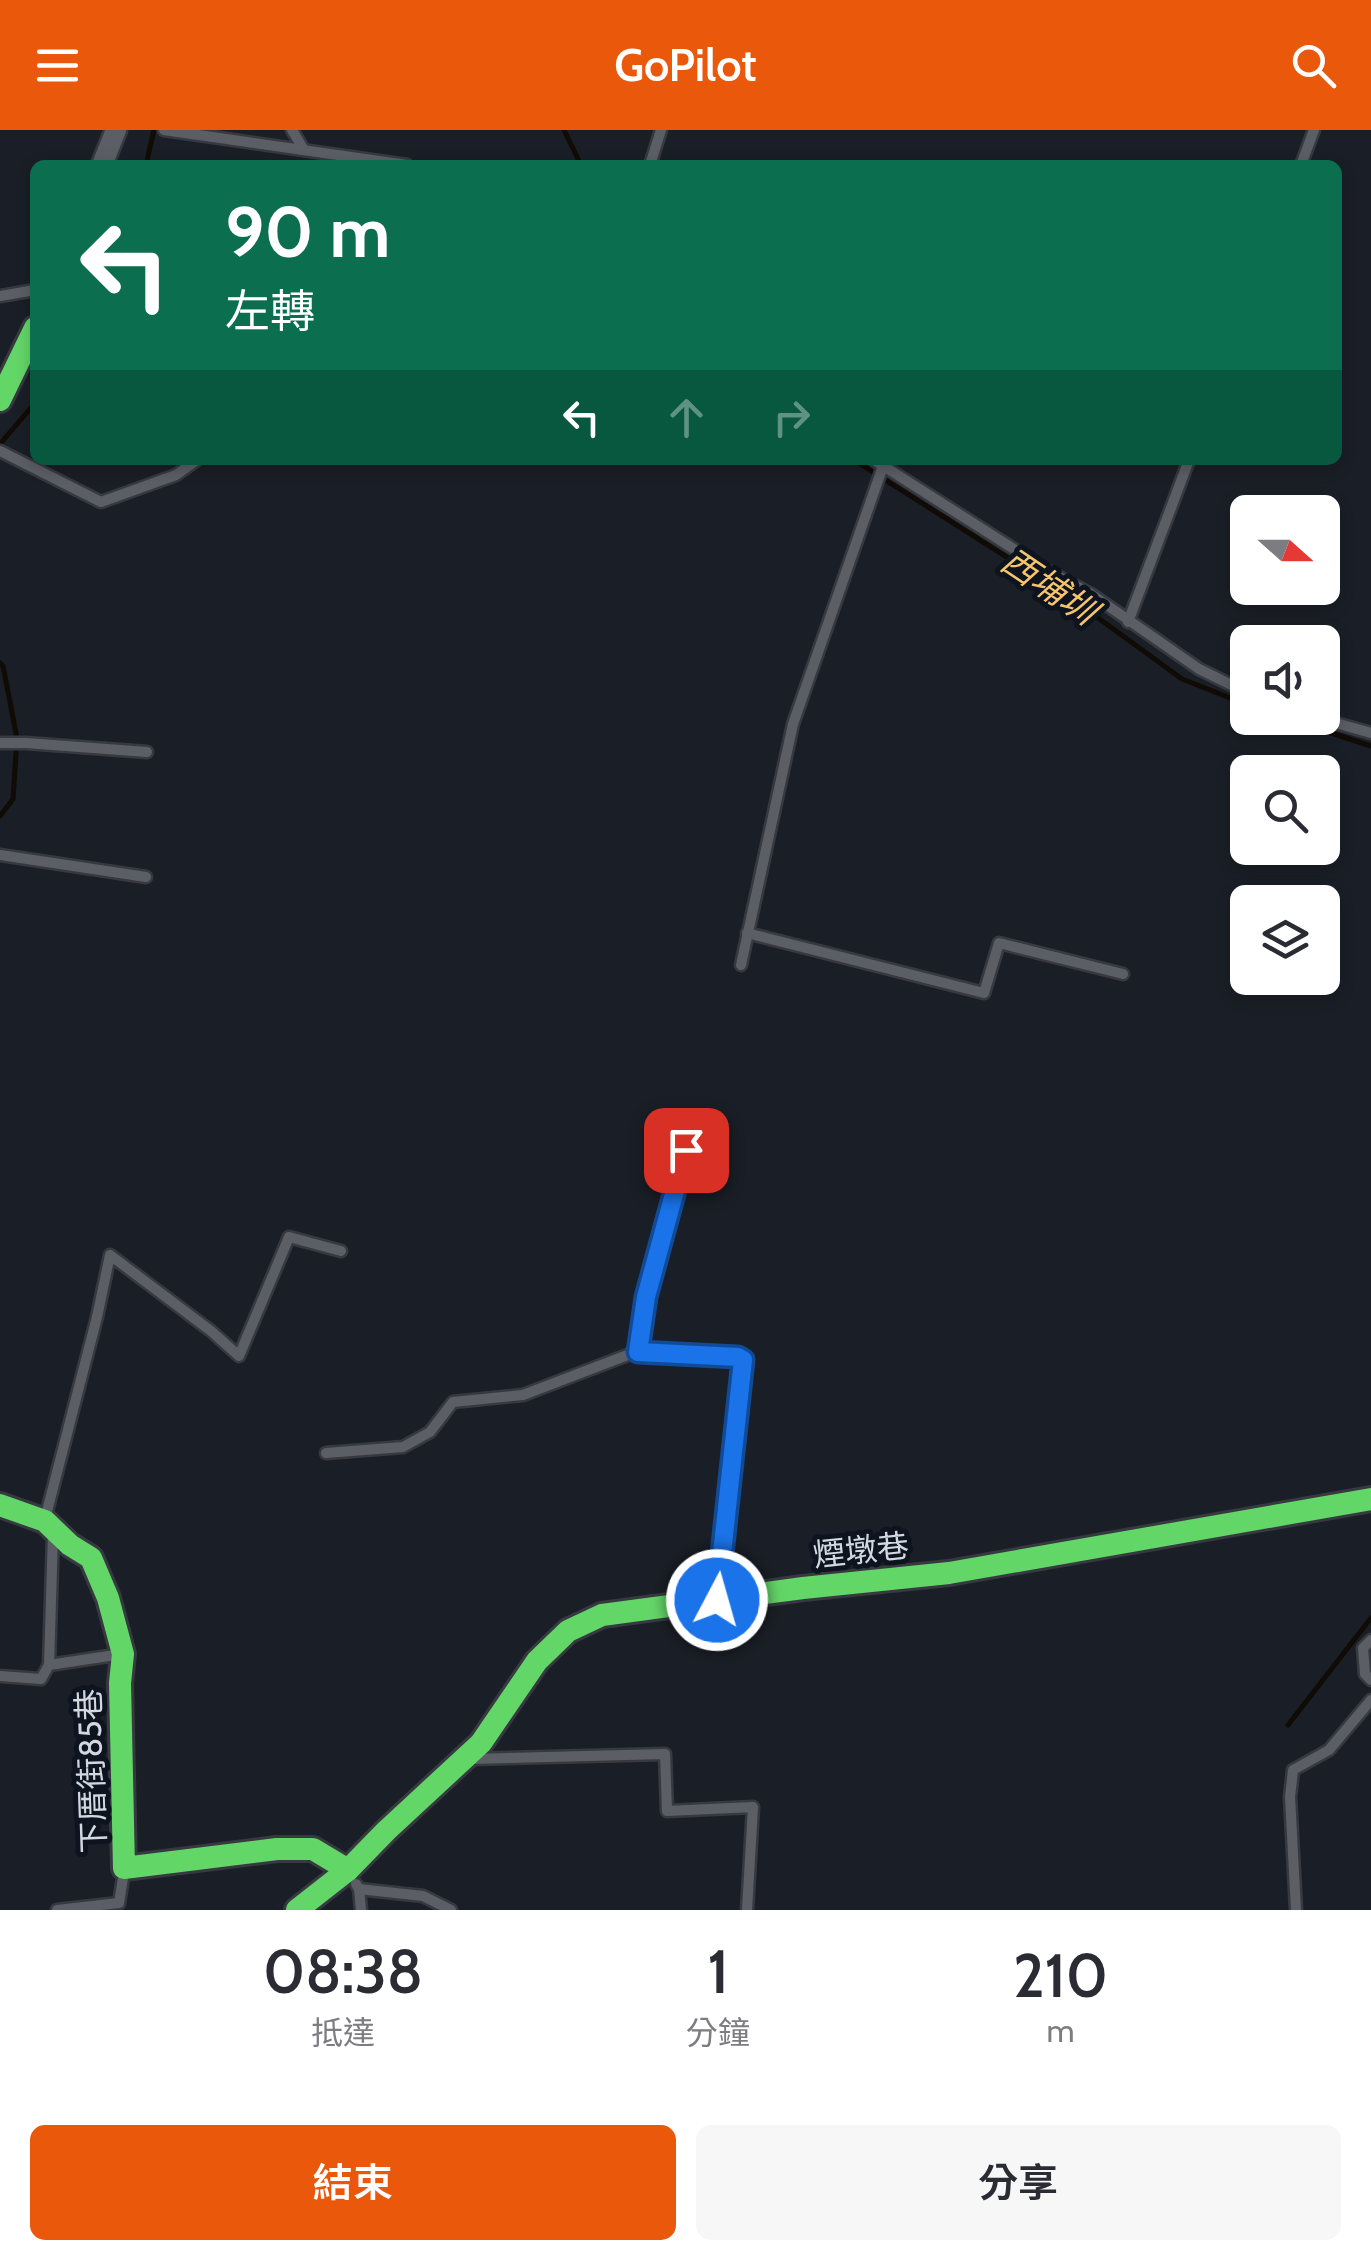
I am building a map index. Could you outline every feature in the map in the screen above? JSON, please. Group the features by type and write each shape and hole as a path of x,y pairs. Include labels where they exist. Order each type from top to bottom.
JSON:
{"street":[{"path":"104,160 116,130"},
{"path":"0,400 30,338"},
{"name":"煙墩巷","path":"297,1910 353,1879 444,1776 481,1744 538,1660 568,1632 602,1615 949,1573 1371,1499"},
{"name":"下厝街85巷","path":"0,1505 49,1525 90,1558 108,1598 123,1654 120,1683 124,1868 277,1848 313,1849 353,1879"}],"lane":[{"path":"164,130 304,150 344,160"},
{"path":"292,130 304,150"},
{"path":"652,160 662,130"},
{"path":"1303,160 1314,130"},
{"path":"0,296 30,291"},
{"path":"0,451 102,502 176,475 190,465"},
{"path":"741,965 794,724 877,484 878,465"},
{"path":"881,465 1091,594 1199,669 1230,684"},
{"path":"1128,622 1187,465"},
{"path":"1340,725 1371,734"},
{"path":"3,744 146,752"},
{"path":"0,855 146,877"},
{"path":"747,933 984,993 999,943 1123,974"},
{"path":"638,1352 646,1297 686,1150"},
{"path":"0,1676 41,1679 49,1665 49,1525 110,1256 239,1356 289,1236 341,1250"},
{"path":"326,1453 403,1447 430,1432 453,1402 524,1394 638,1352 738,1357 743,1360 717,1600"},
{"path":"1371,1640 1363,1648 1365,1674 1371,1680"},
{"path":"49,1665 123,1654"},
{"path":"1296,1910 1292,1770 1329,1750 1371,1700"},
{"path":"465,1760 665,1754 667,1811 753,1807 746,1910"},
{"path":"57,1910 119,1903 124,1868"},
{"path":"361,1910 353,1879 423,1896 451,1910"}],"waterway":[{"path":"147,160 154,130"},
{"name":"西埔圳","path":"564,130 579,160"},
{"path":"0,444 30,409"},
{"name":"西埔圳","path":"862,465 1068,596 1182,679 1230,698"},
{"path":"0,663 16,733 13,799 0,816"},
{"name":"西埔圳","path":"1337,735 1371,746"},
{"name":"西埔圳","path":"1288,1725 1371,1618"}],"traffic: fast":[{"path":"0,400 30,338"},
{"path":"297,1910 348,1870 481,1743 537,1661 568,1631 602,1615 949,1573 1371,1499"},
{"path":"0,1505 45,1521 70,1545 91,1558 108,1598 123,1654 120,1683 124,1868 277,1849 313,1849 348,1870"}],"route":[{"path":"686,1150 646,1297 638,1352 743,1360 717,1600"}]}
